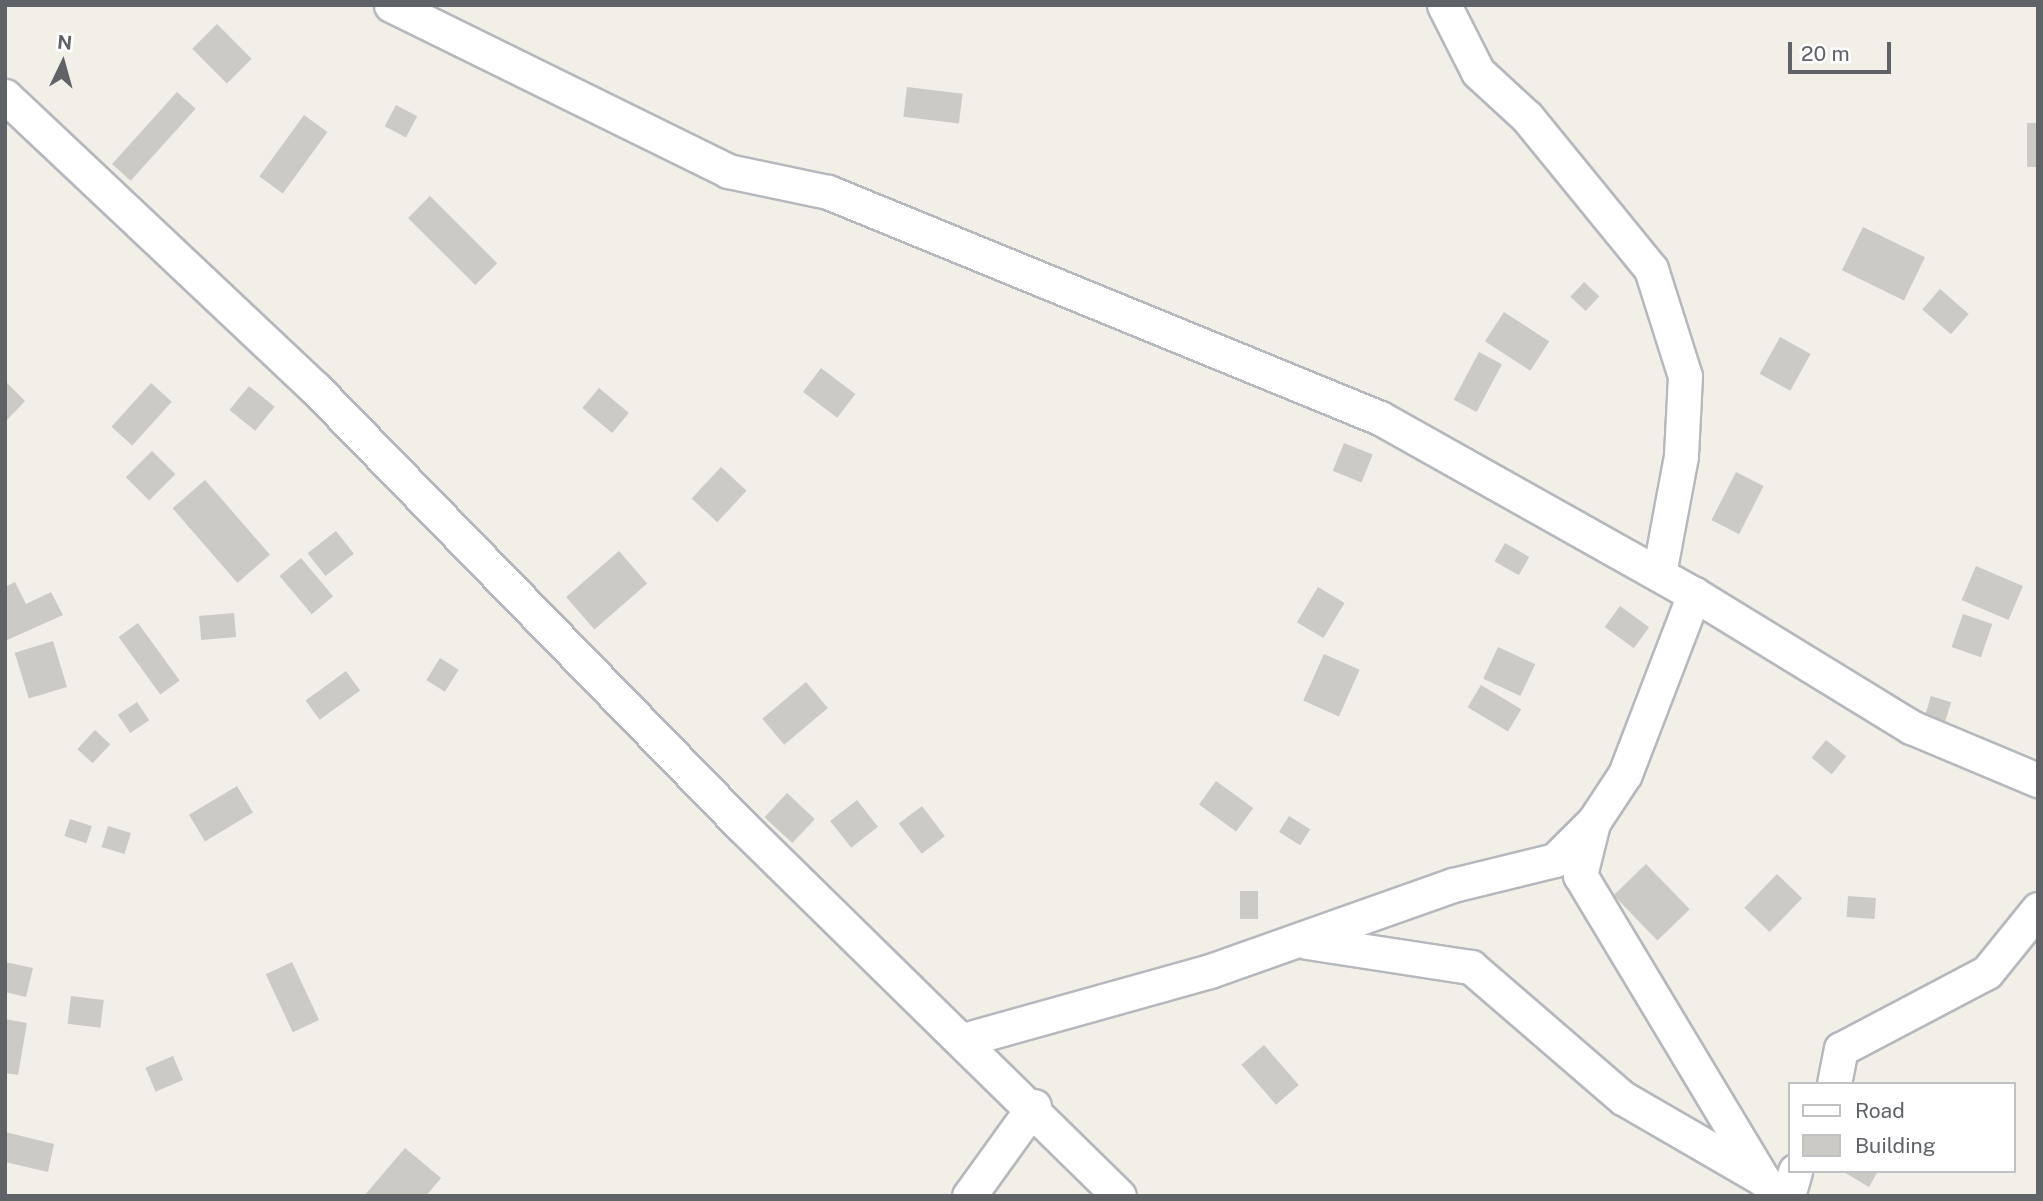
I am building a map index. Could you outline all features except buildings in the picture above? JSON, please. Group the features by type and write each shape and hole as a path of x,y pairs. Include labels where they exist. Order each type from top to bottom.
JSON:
{"street":[{"path":"391,5 728,171 828,192 1380,418 1694,594 1911,727 2038,780"},
{"path":"1444,5 1478,72 1527,117 1651,269 1685,376 1681,456 1659,574"},
{"path":"5,96 315,388 742,826 1034,1106 1119,1196"},
{"path":"963,1040 1305,941 1453,885 1555,860 1594,821 1625,774 1694,594"},
{"path":"1594,821 1580,875 1775,1190"},
{"path":"1834,1082 1841,1049 1987,972 2038,909"},
{"path":"1305,941 1471,967 1623,1098 1775,1190"},
{"path":"969,1196 1034,1106"},
{"path":"1775,1190 1793,1173"}]}
